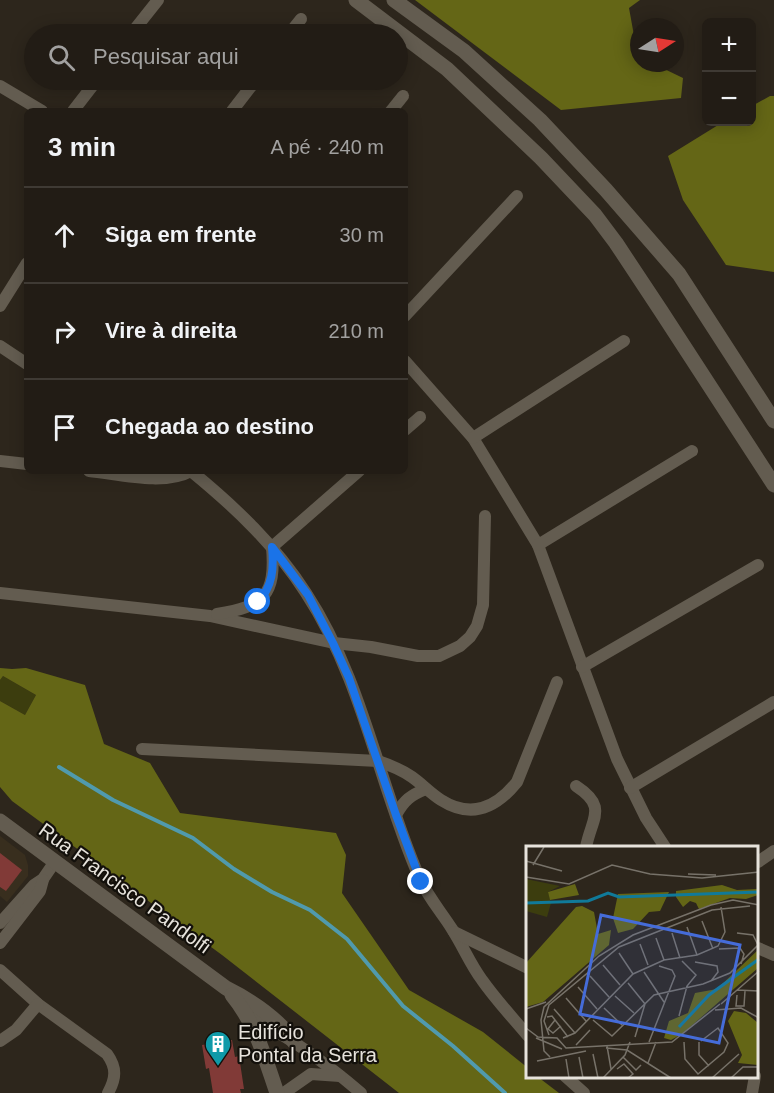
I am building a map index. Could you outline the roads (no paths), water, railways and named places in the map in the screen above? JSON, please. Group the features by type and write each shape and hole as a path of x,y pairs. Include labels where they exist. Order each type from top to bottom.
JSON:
{"street":[{"path":"139,24 158,0"},
{"path":"356,0 388,24"},
{"path":"394,0 464,51 540,120 606,190 679,274 774,421"},
{"path":"297,24 301,19"},
{"path":"408,39 447,69 541,158 595,215 616,243 774,485"},
{"path":"0,86 37,108"},
{"path":"75,108 89,90"},
{"path":"234,108 248,90"},
{"path":"393,108 403,96"},
{"path":"408,313 517,196"},
{"path":"0,306 24,268"},
{"path":"473,438 624,341"},
{"path":"0,346 24,362"},
{"path":"408,364 473,438 538,544 617,759 646,818 664,846"},
{"path":"408,427 420,417"},
{"path":"538,544 692,451"},
{"path":"0,461 24,464"},
{"path":"135,474 156,478 177,478 185,474"},
{"path":"195,474 237,510 272,547 308,595 349,678 421,882 481,979 526,1034"},
{"path":"210,616 236,611 258,602 271,583 272,547 356,474"},
{"path":"0,592 210,616 333,643 418,656 440,656 460,646 477,626 483,605 485,516"},
{"path":"582,667 758,565"},
{"path":"142,749 378,761 402,771 442,801 463,810 477,809 492,805 506,796 517,782 557,682"},
{"path":"630,788 774,702"},
{"path":"576,786 595,802 596,811 586,846"},
{"path":"396,815 402,802 426,789"},
{"name":"Rua Francisco Pandolfi","path":"0,821 226,988"},
{"path":"759,861 774,851"},
{"path":"0,943 40,891 43,879 54,863"},
{"path":"0,923 34,885 43,879"},
{"path":"454,932 526,967"},
{"path":"759,948 774,955"},
{"path":"0,970 38,1004 107,1054 114,1065 115,1075 108,1093"},
{"path":"226,988 248,1016 260,1041 277,1093"},
{"path":"226,988 241,996 276,1022 295,1042"},
{"path":"0,1041 16,1030 38,1004"},
{"path":"248,1016 315,1055 361,1093"},
{"path":"284,1093 310,1074 315,1055"},
{"path":"310,1074 341,1077"},
{"path":"567,1078 584,1093"},
{"path":"752,1093 755,1078"}],"waterway":[{"path":"59,767 113,800 193,838 234,869 272,892 310,910 347,939 403,1006 453,1046 505,1093"}],"place":[{"name":"Edifício Pontal da Serra","path":"218,1067"}]}
